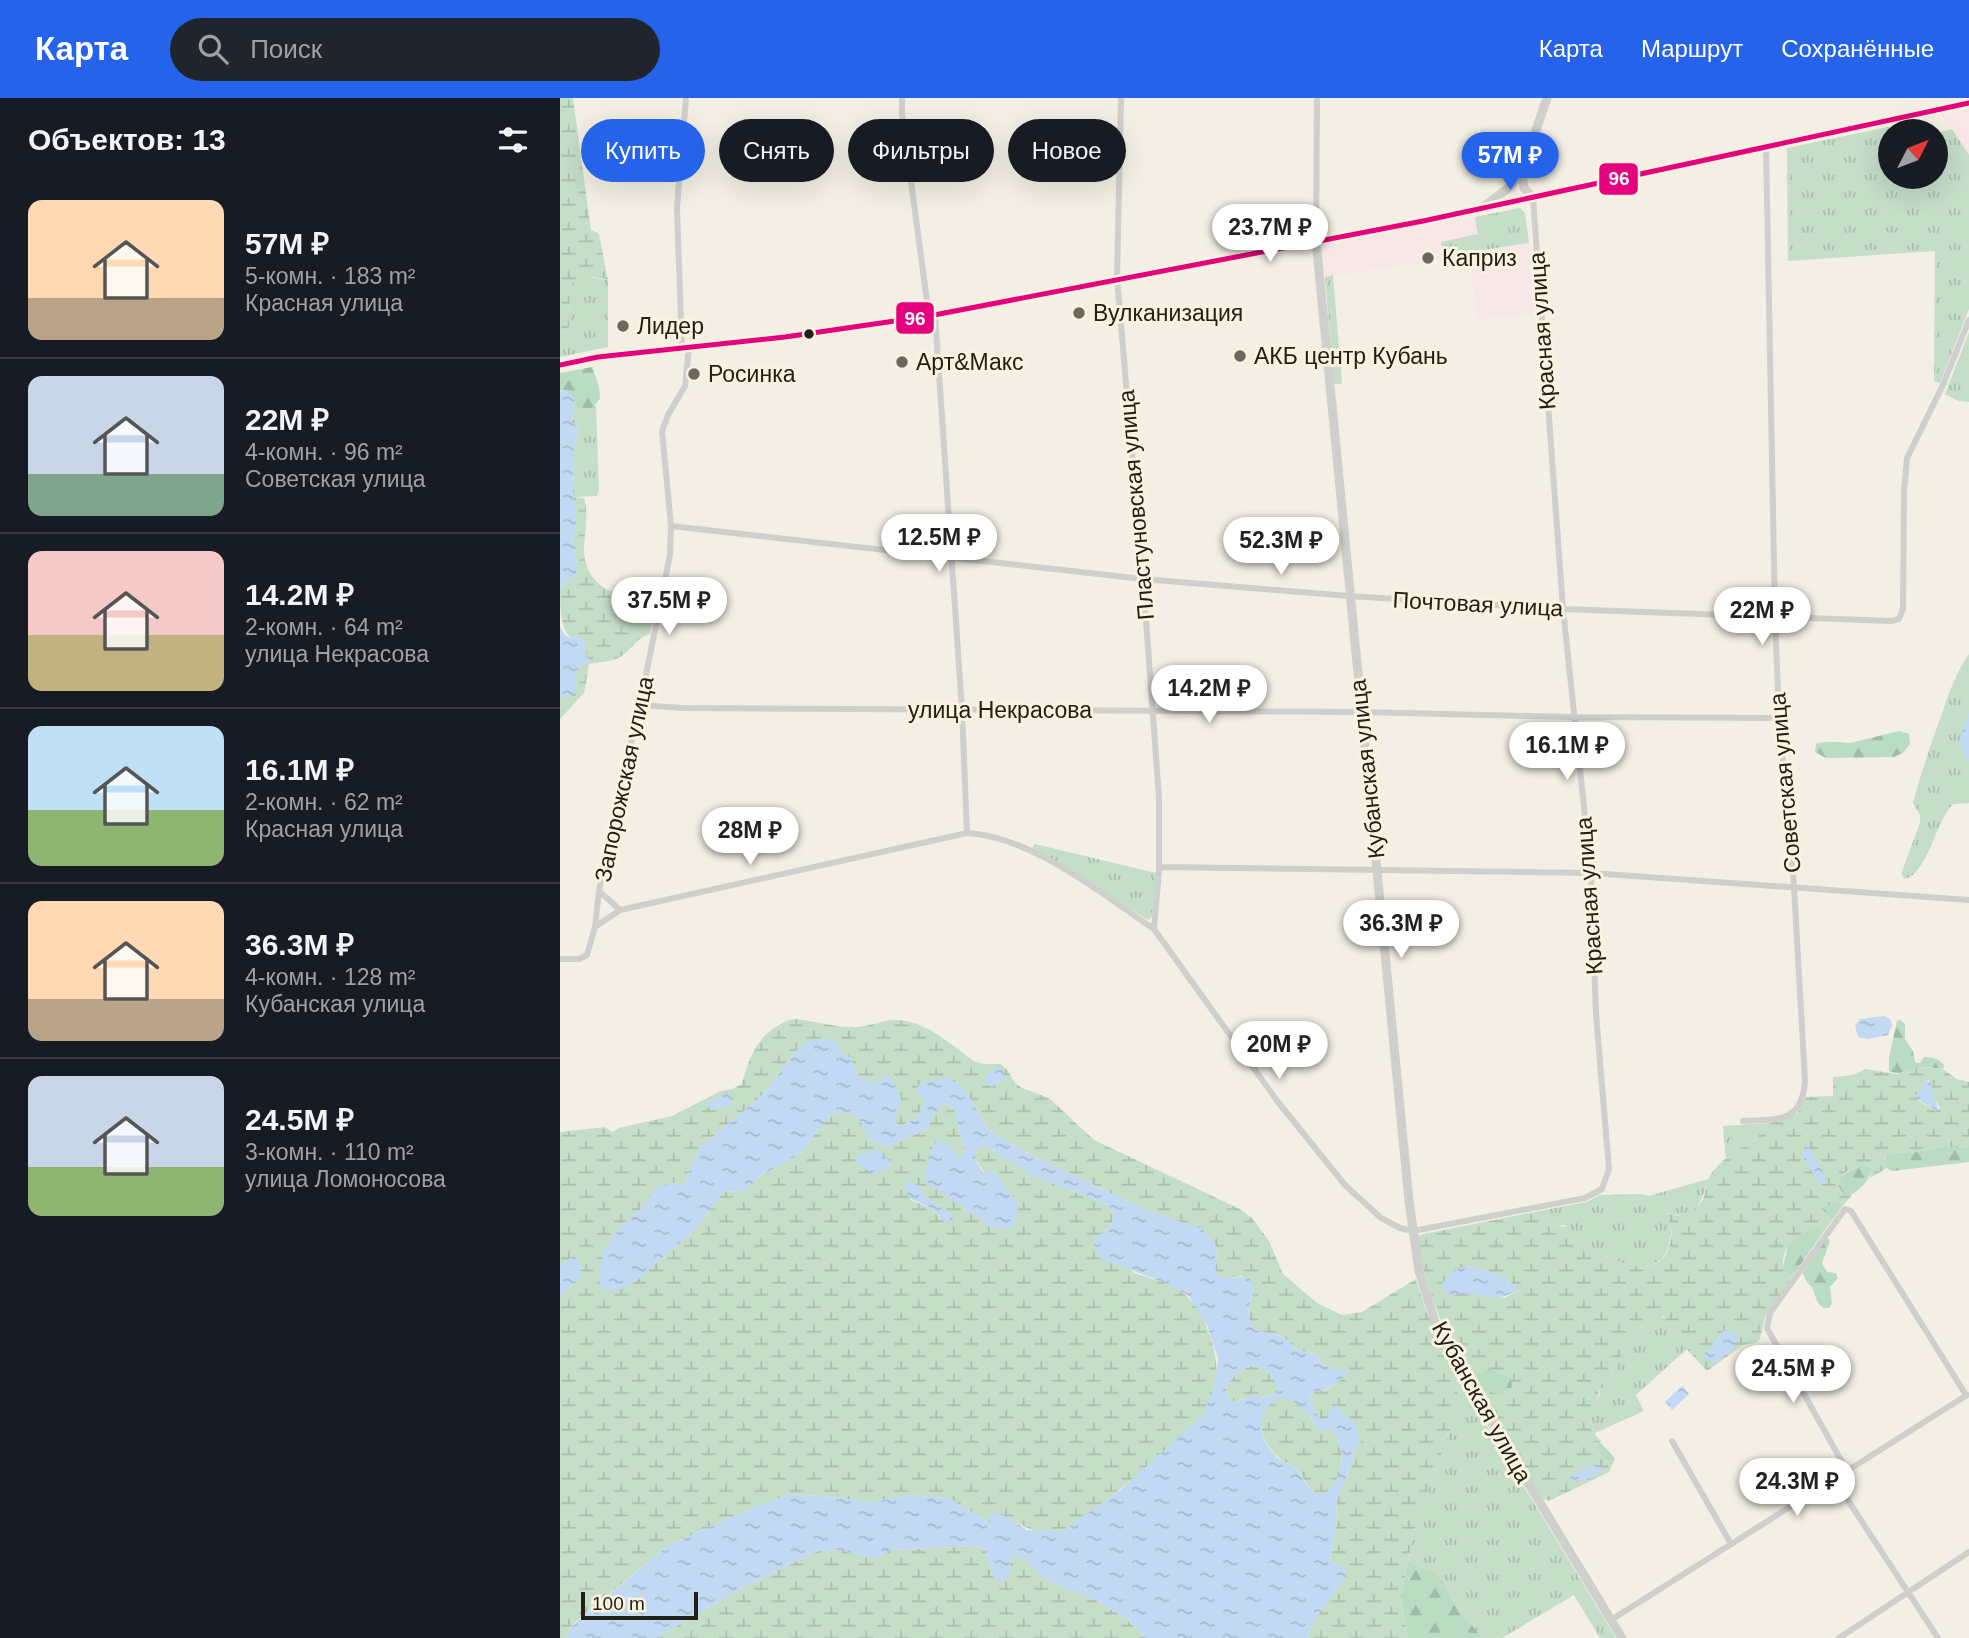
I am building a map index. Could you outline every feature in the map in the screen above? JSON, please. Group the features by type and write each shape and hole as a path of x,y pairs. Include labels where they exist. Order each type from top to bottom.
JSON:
{"street":[{"name":"Запорожская улица","path":"560,959 579,959 587,955 595,927 599,891 670,555 671,526 662,431 688,379 677,208 686,98"},
{"path":"902,98 902,114 932,315 962,710 967,833"},
{"name":"Пластуновская улица","path":"1121,98 1117,279 1159,798 1159,867 1154,929"},
{"name":"Кубанская улица","path":"1317,98 1315,240 1413,1231 1424,1288 1450,1354 1622,1638"},
{"path":"1479,209 1510,187 1522,171 1547,98"},
{"path":"560,365 598,357 821,332 932,315 1533,198 1969,103"},
{"name":"Советская улица","path":"1743,1121 1791,1115 1797,1110 1802,1098 1805,1070 1794,886 1779,718 1766,146"},
{"path":"1522,171 1524,188 1533,198"},
{"name":"Красная улица","path":"1413,1231 1585,1198 1598,1191 1605,1183 1609,1162 1596,1014 1591,873 1563,609 1533,198"},
{"name":"Почтовая улица","path":"671,526 1143,579 1349,596 1563,609 1874,622 1896,620 1903,609 1907,458 1942,387 1969,320"},
{"name":"улица Некрасова","path":"640,705 682,708 1361,712 1779,718"},
{"path":"595,927 620,910 967,833 989,835 1028,850 1069,873 1154,929 1278,1102 1345,1185 1381,1218 1400,1228 1413,1231"},
{"path":"1159,867 1591,873 1969,900"},
{"path":"599,891 620,910"},
{"path":"1611,1620 1847,1471 1967,1394 1851,1211 1845,1209 1770,1313 1767,1328 1847,1471"},
{"path":"1672,1441 1731,1544"},
{"path":"1834,1479 1938,1638"},
{"path":"1839,1638 1969,1552"}],"shaded area":[{"path":"1969,109 1969,155 1948,124 1948,119 1942,115"},
{"path":"1475,217 1478,234 1441,242 1444,259 1325,277 1321,244"},
{"path":"1529,243 1535,314 1477,319 1470,252"}],"green space":[{"path":"560,98 573,98 581,157 581,182 584,182 591,230 599,234 608,280 588,278 570,285 569,327 560,334"},
{"path":"1878,129 1878,189 1948,189 1948,130 1952,129 1969,155 1969,309 1940,383 1934,381 1935,251 1788,261 1787,148"},
{"path":"1520,208 1525,213 1529,243 1444,259 1441,242 1478,234 1475,217"},
{"path":"1333,275 1342,384 1334,384 1325,277"},
{"path":"589,277 608,280 608,347 560,357 560,334 569,327 570,285 576,280"},
{"path":"1969,332 1969,402 1959,401 1945,394"},
{"path":"592,367 599,386 600,399 592,408 579,409 574,405 575,399 568,391 560,390 560,373"},
{"path":"574,405 585,409 596,405 597,496 573,497 574,451 578,428 572,423"},
{"path":"573,497 584,498 585,561 596,581 615,592 658,594 650,634 638,640 620,657 589,664 582,638 571,638 567,634 561,609 560,588 569,580 577,565 573,539 576,531 576,508"},
{"path":"1969,654 1969,803 1953,804 1920,867 1905,879 1901,874 1920,823 1920,815 1913,803 1916,792 1950,690"},
{"path":"583,663 589,664 584,693 560,719 560,697 576,690 575,671"},
{"path":"1899,731 1909,734 1910,744 1903,753 1894,757 1826,758 1815,752 1816,744 1819,743 1850,743"},
{"path":"1035,844 1156,873 1152,917 1148,920 1032,848"},
{"path":"792,1019 856,1027 893,1020 904,1021 926,1028 974,1061 1001,1064 1015,1083 1049,1098 1094,1140 1240,1209 1252,1218 1269,1241 1283,1274 1317,1303 1342,1315 1362,1312 1416,1279 1427,1313 1456,1375 1459,1406 1415,1527 1401,1596 1407,1638 1307,1638 1314,1621 1345,1578 1330,1563 1337,1499 1353,1462 1354,1423 1338,1406 1325,1419 1320,1419 1310,1401 1313,1391 1323,1391 1332,1386 1343,1370 1328,1367 1316,1355 1298,1350 1282,1336 1254,1330 1249,1315 1254,1288 1242,1276 1227,1278 1215,1270 1217,1248 1172,1220 1145,1210 1018,1148 990,1131 964,1089 925,1102 918,1117 901,1126 894,1122 897,1111 882,1081 875,1084 858,1076 850,1057 795,1052 765,1093 700,1148 690,1167 685,1185 673,1183 657,1187 644,1206 621,1226 633,1283 697,1228 723,1192 745,1191 760,1176 802,1153 815,1133 833,1114 850,1113 860,1121 870,1139 886,1147 926,1130 943,1103 955,1111 960,1136 966,1149 960,1159 950,1145 950,1197 991,1227 1019,1206 975,1159 977,1149 988,1147 1035,1177 1109,1205 1114,1216 1110,1228 1102,1232 1122,1260 1135,1273 1180,1291 1196,1306 1204,1320 1216,1361 1215,1381 1209,1403 1195,1423 1158,1457 1110,1497 1061,1532 1033,1530 991,1513 990,1523 950,1499 910,1495 872,1502 789,1494 667,1546 572,1625 566,1638 560,1638 560,1298 580,1278 572,1258 560,1266 560,1132 605,1127 612,1132 672,1116 721,1091 732,1089 742,1084 753,1053 764,1036","holes":["917,1185 929,1199 951,1214 941,1219 931,1208 910,1200"]},
{"path":"1897,1021 1905,1024 1905,1039 1913,1051 1915,1062 1920,1063 1924,1057 1933,1058 1944,1065 1943,1069 1924,1067 1901,1073 1889,1071 1889,1057"},
{"path":"1920,1067 1943,1069 1957,1079 1969,1082 1969,1146 1944,1146 1911,1153 1893,1152 1884,1158 1887,1168 1870,1178 1872,1169 1865,1166 1844,1173 1838,1186 1845,1196 1852,1195 1842,1207 1840,1202 1825,1205 1823,1210 1829,1219 1833,1219 1822,1234 1821,1228 1812,1228 1787,1248 1783,1267 1785,1272 1792,1276 1794,1274 1765,1317 1760,1339 1756,1343 1743,1345 1707,1371 1682,1344 1677,1332 1671,1331 1664,1316 1654,1317 1626,1346 1615,1370 1601,1385 1591,1420 1596,1436 1601,1441 1596,1443 1599,1453 1607,1460 1614,1461 1609,1472 1549,1501 1541,1498 1476,1391 1448,1336 1423,1268 1419,1235 1529,1213 1555,1226 1570,1227 1578,1238 1604,1256 1629,1265 1652,1265 1661,1260 1670,1245 1671,1231 1665,1213 1678,1216 1693,1210 1703,1200 1712,1172 1729,1155 1753,1141 1771,1123 1797,1114 1806,1097 1833,1096 1833,1077 1853,1075 1865,1069 1897,1074","holes":["1926,1080 1929,1080 1940,1108 1936,1111 1917,1100 1916,1095","1465,1265 1505,1277 1519,1290 1505,1298 1472,1293","1489,1369 1511,1378 1512,1388 1499,1394 1478,1388 1475,1383 1477,1373"]},
{"path":"1771,1123 1753,1141 1726,1158 1723,1126"},
{"path":"1944,1146 1969,1146 1969,1162 1892,1171 1884,1163 1886,1154 1893,1152 1911,1153"},
{"path":"1860,1166 1872,1169 1868,1178 1862,1187 1845,1196 1838,1186 1841,1178"},
{"path":"1708,1179 1696,1208 1684,1215 1666,1213 1671,1232 1669,1245 1661,1260 1651,1265 1628,1265 1604,1256 1584,1244 1565,1225 1555,1226 1529,1213 1587,1202 1600,1195 1649,1196"},
{"path":"1840,1202 1842,1207 1833,1219 1829,1219 1823,1210 1825,1205"},
{"path":"1813,1227 1821,1228 1822,1234 1792,1276 1785,1272 1783,1267 1788,1245"},
{"path":"1827,1238 1830,1240 1822,1263 1827,1272 1836,1273 1838,1278 1830,1287 1832,1303 1829,1308 1824,1308 1817,1301 1803,1273"},
{"path":"1660,1315 1667,1320 1671,1331 1677,1332 1687,1349 1636,1395 1644,1411 1595,1433 1591,1420 1592,1410 1601,1385 1615,1370 1626,1346 1654,1317"},
{"path":"1255,1365 1272,1377 1278,1388 1274,1393 1260,1398 1254,1394 1237,1402 1230,1400 1226,1387 1238,1373"},
{"path":"1489,1369 1512,1378 1512,1388 1499,1394 1478,1388 1475,1383 1477,1373"},
{"path":"1456,1375 1616,1638 1600,1638 1574,1595 1502,1638 1483,1638 1456,1607 1443,1581 1433,1572 1408,1561 1415,1527 1459,1406"},
{"path":"1280,1397 1303,1409 1318,1430 1331,1430 1337,1437 1342,1456 1338,1476 1327,1492 1318,1496 1298,1470 1278,1457 1265,1440 1262,1416 1272,1402"},
{"path":"1598,1440 1615,1458 1614,1461 1608,1461 1601,1455 1596,1447"},
{"path":"976,1546 986,1550 992,1576 1009,1574 1010,1560 1017,1554 1047,1580 1097,1601 1125,1618 1146,1638 656,1638 740,1589 818,1551 839,1550 876,1558 892,1550"},
{"path":"1408,1561 1433,1572 1443,1581 1456,1607 1483,1638 1407,1638 1401,1596"}],"water":[{"path":"560,390 568,390 575,399 572,422 578,428 574,451 573,497 576,531 573,539 577,565 575,574 560,588"},
{"path":"560,627 565,635 571,638 582,638 589,664 583,664 576,671 576,690 571,696 560,697"},
{"path":"1969,710 1969,762 1959,743"},
{"path":"1884,1016 1891,1020 1888,1035 1868,1039 1858,1037 1855,1026 1860,1019"},
{"path":"808,1040 833,1040 840,1045 841,1054 850,1057 858,1076 875,1084 884,1074 892,1078 901,1098 894,1123 901,1126 918,1117 925,1102 916,1089 922,1082 948,1077 964,1089 990,1131 1018,1148 1145,1210 1202,1229 1212,1238 1217,1248 1215,1270 1227,1278 1249,1278 1254,1288 1249,1315 1254,1330 1282,1336 1298,1350 1316,1355 1326,1366 1350,1371 1329,1388 1313,1391 1310,1400 1320,1419 1325,1419 1337,1405 1345,1416 1354,1422 1361,1443 1353,1450 1353,1462 1337,1499 1330,1562 1341,1565 1346,1571 1345,1578 1314,1621 1307,1638 1146,1638 1125,1618 1097,1601 1047,1580 1018,1555 1010,1560 1009,1574 1002,1583 992,1576 986,1550 976,1546 892,1550 876,1558 839,1550 818,1551 740,1589 656,1638 566,1638 572,1626 667,1546 789,1494 872,1502 910,1495 950,1499 990,1523 991,1512 1006,1516 1027,1530 1062,1532 1119,1491 1202,1416 1214,1388 1218,1358 1207,1325 1189,1296 1165,1283 1100,1258 1093,1241 1110,1228 1114,1216 1109,1205 1035,1177 988,1147 977,1149 975,1160 983,1172 994,1171 1019,1206 1015,1224 1006,1230 991,1227 924,1180 930,1151 937,1141 950,1145 960,1158 966,1149 960,1136 955,1111 944,1103 926,1130 886,1147 870,1139 860,1121 850,1113 833,1114 815,1133 802,1153 760,1176 745,1191 723,1192 697,1228 633,1283 617,1291 601,1289 599,1275 603,1251 621,1226 644,1206 657,1187 673,1183 685,1185 690,1167 700,1148 765,1093 795,1052","holes":["1255,1365 1266,1371 1278,1388 1274,1393 1261,1398 1255,1393 1237,1402 1230,1400 1226,1388 1232,1379 1241,1371","1280,1398 1298,1405 1318,1430 1331,1430 1337,1437 1342,1456 1341,1467 1334,1485 1327,1491 1318,1495 1314,1493 1297,1470 1278,1458 1266,1442 1262,1434 1262,1417 1271,1403"]},
{"path":"1000,1068 1005,1079 991,1087 986,1084 985,1077 991,1070"},
{"path":"1926,1080 1930,1082 1939,1112 1915,1098"},
{"path":"727,1093 732,1103 726,1107 706,1108 705,1103"},
{"path":"1809,1148 1826,1178 1825,1184 1819,1183 1802,1156 1803,1151"},
{"path":"873,1149 878,1150 893,1164 884,1171 878,1168 877,1176 855,1161 858,1154 866,1154"},
{"path":"910,1182 951,1214 954,1221 943,1219 929,1207 910,1198 905,1185"},
{"path":"572,1258 581,1264 580,1278 560,1298 560,1266"},
{"path":"1465,1265 1505,1277 1519,1290 1496,1297 1444,1293 1442,1284 1451,1273"},
{"path":"1724,1330 1736,1333 1739,1341 1731,1352 1714,1362 1706,1360 1705,1353"},
{"path":"1682,1386 1689,1394 1672,1410 1665,1402"},
{"path":"1597,1464 1603,1469 1592,1477 1578,1481 1569,1479 1573,1474"}],"transit line":[{"name":"96","path":"560,365 598,357 785,337 929,316 1423,221 1969,103"}],"place":[{"name":"Каприз","path":"1428,258"},
{"name":"Вулканизация","path":"1079,313"},
{"name":"Лидер","path":"623,326"},
{"name":"АКБ центр Кубань","path":"1240,356"},
{"name":"Арт&Макс","path":"902,362"},
{"name":"Росинка","path":"694,374"}]}
